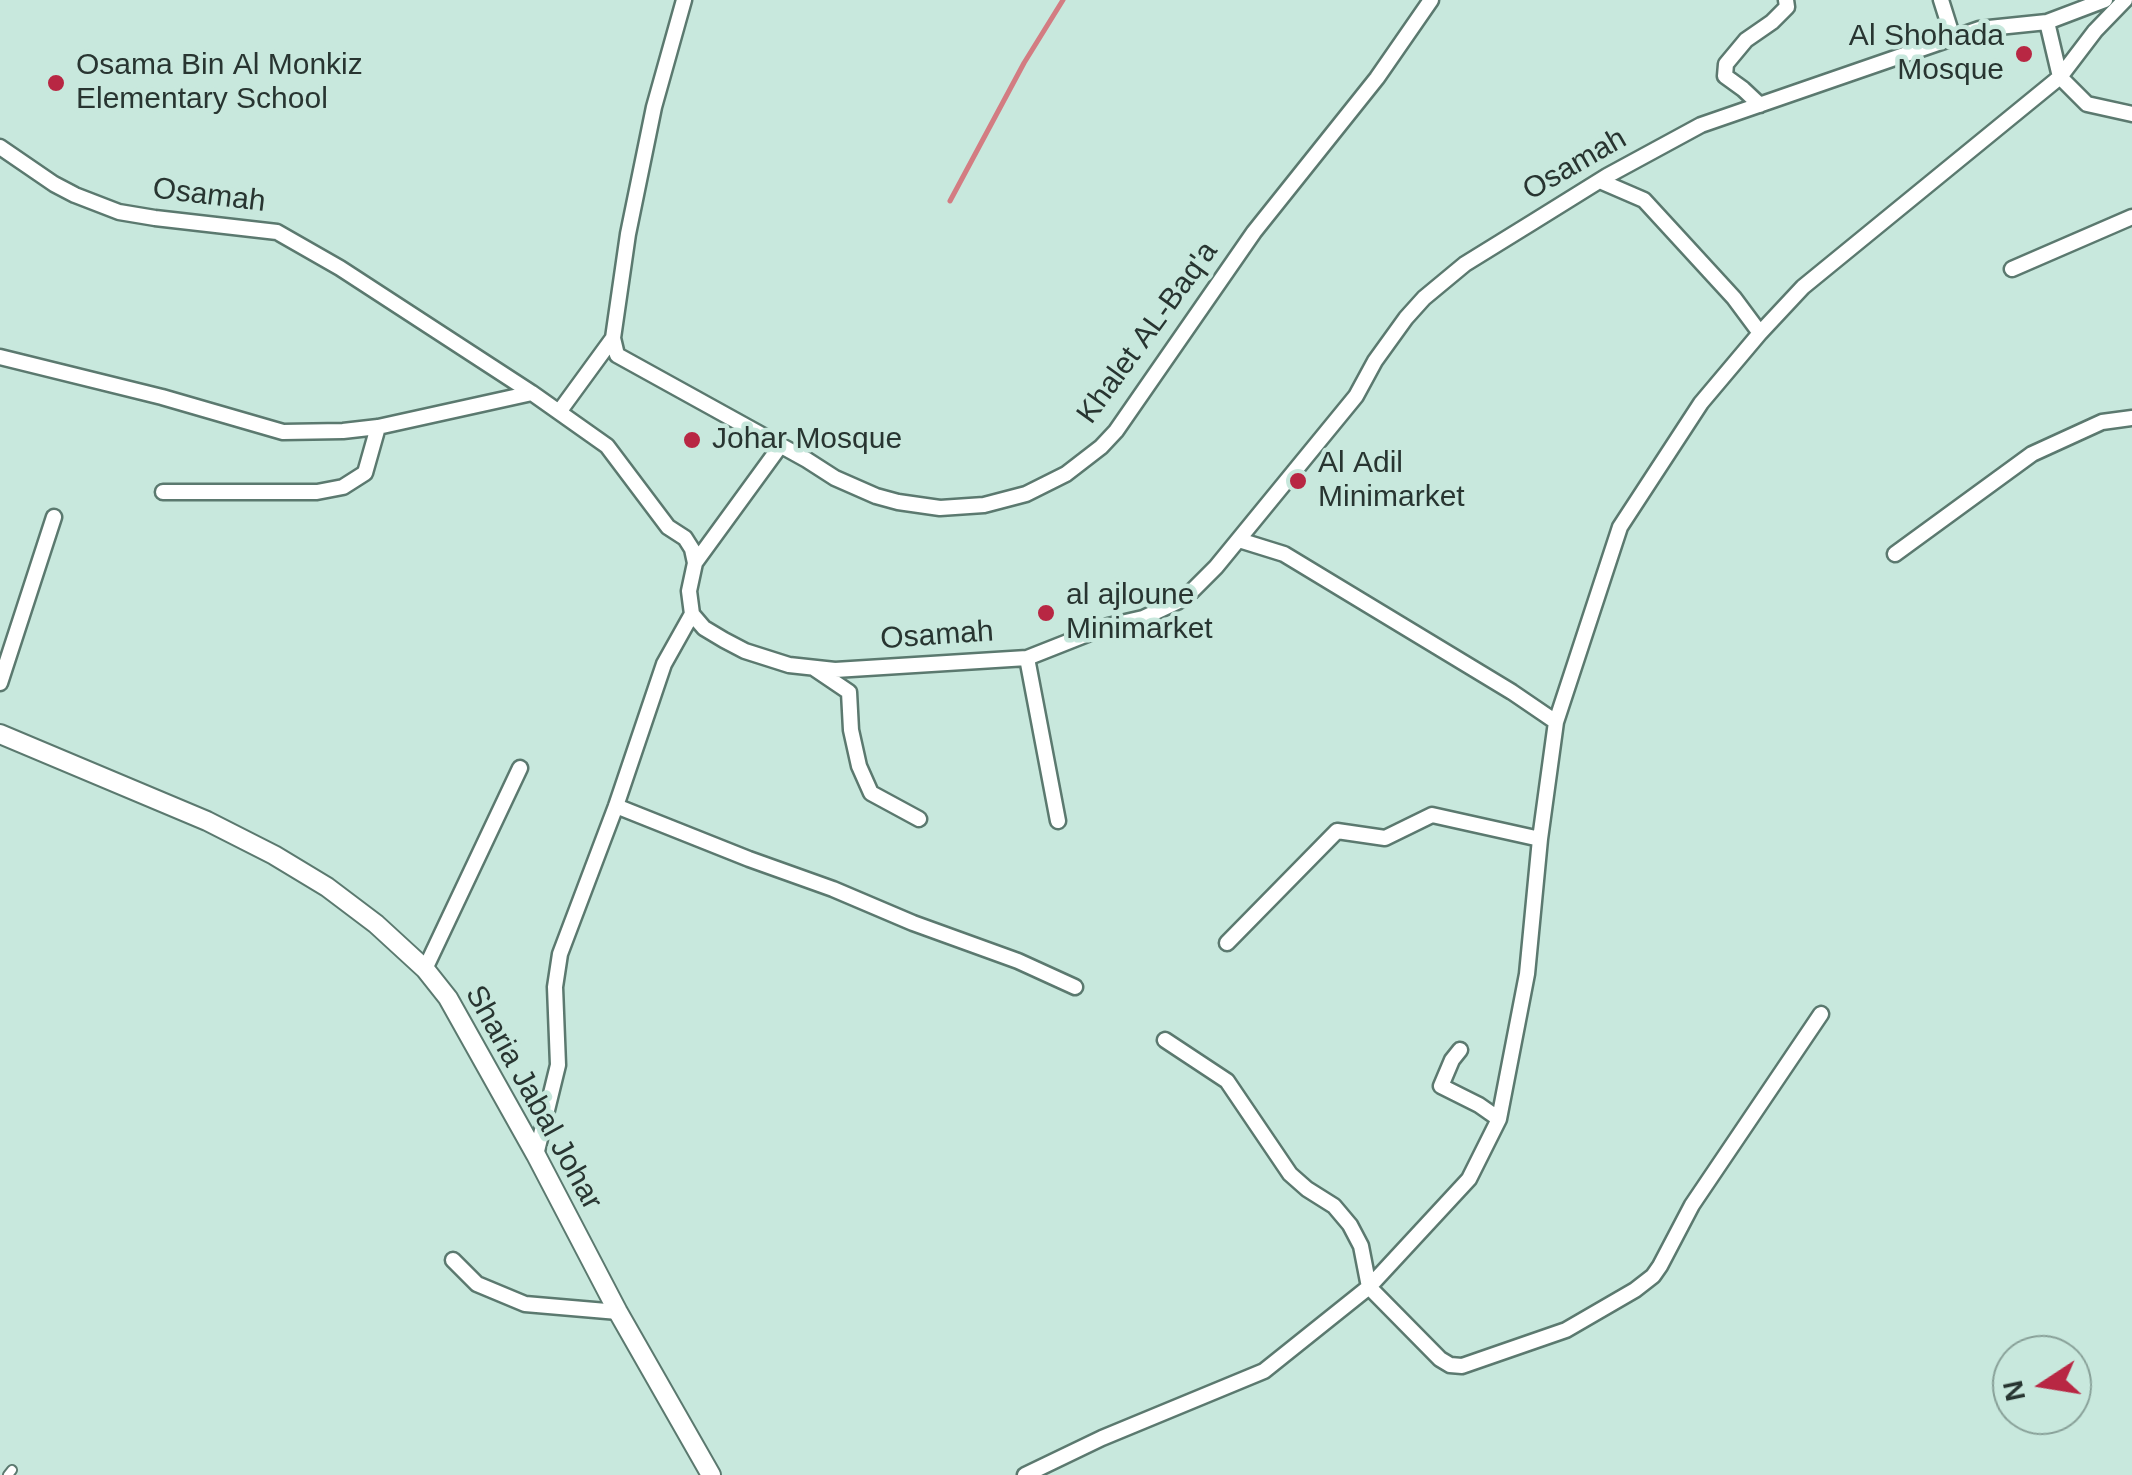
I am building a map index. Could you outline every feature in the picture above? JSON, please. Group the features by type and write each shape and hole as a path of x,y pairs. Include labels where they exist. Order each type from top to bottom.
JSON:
{"street":[{"path":"559,412 614,338 628,234 654,107 684,0"},
{"name":"Khalet AL-Baq'a","path":"614,338 617,354 855,488 898,502 940,508 1005,501 1046,485 1101,447 1132,411 1254,232 1377,78 1431,0"},
{"path":"1760,105 1725,76 1726,64 1746,40 1787,7 1786,0"},
{"path":"1941,0 1952,38"},
{"name":"Osamah","path":"692,614 707,630 745,650 789,664 859,669 1026,658 1108,626 1143,618 1177,602 1206,578 1356,396 1390,339 1424,298 1465,264 1600,181 1701,125 1979,29 2048,22 2105,0"},
{"path":"1025,1475 1102,1438 1264,1371 1369,1286 1470,1179 1500,1119 1527,974 1556,722 1620,527 1700,403 1803,287 2060,77 2095,31 2126,0"},
{"path":"2048,22 2060,77 2086,104 2132,114"},
{"name":"Osamah","path":"0,148 64,190 96,204 155,218 277,232 340,268 607,446 668,527 685,538 695,563"},
{"path":"1600,181 1644,200 1734,298 1760,333"},
{"path":"2012,269 2132,217"},
{"path":"0,358 162,397 283,432 378,427 532,393"},
{"path":"1896,554 2032,454 2102,422 2132,418"},
{"path":"164,492 317,492 343,486 365,474 378,427"},
{"path":"536,1156 558,1065 555,986 560,954 664,664 692,614 688,598 695,563 782,445"},
{"path":"0,683 54,517"},
{"path":"1239,540 1284,554 1556,722"},
{"path":"1026,658 1058,822"},
{"path":"815,668 849,692 851,730 859,766 871,792 920,819"},
{"name":"Sharia Jabal Johar","path":"0,734 206,820 274,855 327,887 376,924 424,969 448,998 711,1475"},
{"path":"424,969 520,768"},
{"path":"616,806 912,923 1018,960 1075,988"},
{"path":"1227,943 1337,831 1385,838 1432,815 1540,839"},
{"path":"1165,1040 1227,1081 1290,1174 1343,1215 1361,1246 1369,1286 1440,1359 1462,1366 1566,1330 1644,1285 1660,1266 1692,1205 1820,1014"},
{"path":"1460,1050 1441,1086 1500,1119"},
{"path":"453,1260 477,1284 525,1304 618,1312"}],"waterway":[{"path":"950,201 1024,63 1063,0"}],"place":[{"name":"Al Shohada Mosque","path":"2024,54"},
{"name":"Osama Bin Al Monkiz Elementary School","path":"56,83"},
{"name":"Johar Mosque","path":"692,440"},
{"name":"Al Adil Minimarket","path":"1298,481"},
{"name":"al ajloune Minimarket","path":"1046,613"}]}
